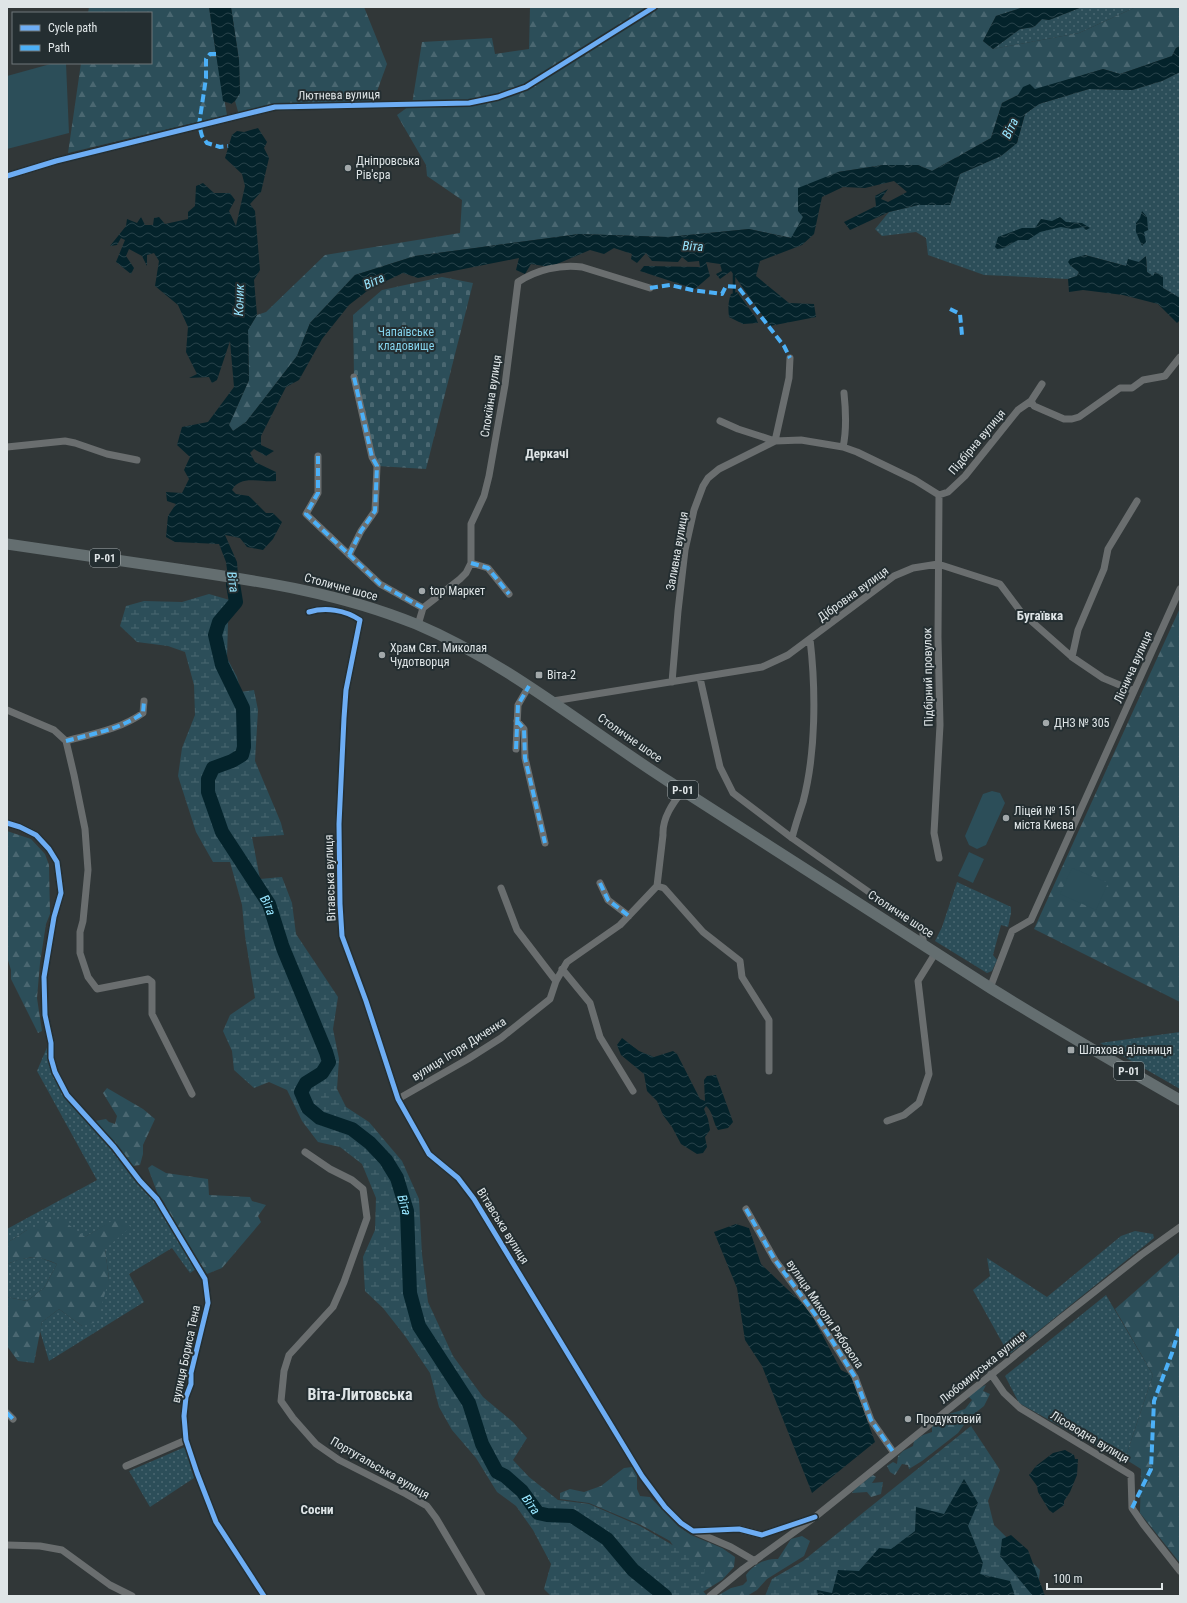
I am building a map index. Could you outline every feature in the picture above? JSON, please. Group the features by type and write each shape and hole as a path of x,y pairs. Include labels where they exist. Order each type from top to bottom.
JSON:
{"main road":[{"name":"Столичне шосе","path":"7,544 204,573 318,592 356,602 418,625 482,657 529,686 668,781 990,988 1180,1100"}],"street":[{"name":"Лютнева вулиця","path":"7,176 56,161 275,107 469,103 498,97 526,87 654,7"},
{"name":"Спокійна вулиця","path":"471,563 471,524 484,496 489,476 505,385 518,282 528,275 547,269 571,266 582,267 650,288"},
{"path":"1030,401 1034,406 1064,419 1079,417 1120,388 1132,388 1143,380 1165,376 1180,357"},
{"path":"775,440 789,378 790,358"},
{"path":"349,554 360,532 375,511 376,503 377,466 372,457 354,377"},
{"name":"Підбірна вулиця","path":"939,495 948,492 965,476 1018,410 1030,401 1042,384"},
{"path":"843,448 846,435 844,394"},
{"path":"720,421 738,429 775,440 800,440 843,448 870,457 939,495"},
{"name":"Заливна вулиця","path":"672,682 685,550 694,510 703,486 708,478 719,469 775,440"},
{"path":"7,447 65,441 107,454 138,460"},
{"path":"318,456 318,493 306,514 380,584 423,608"},
{"name":"Підбірний провулок","path":"939,495 938,637 940,726 934,833 939,858"},
{"path":"1072,657 1078,630 1104,569 1108,549 1137,501"},
{"path":"418,625 423,608 460,579 471,563 488,568 509,594"},
{"name":"Дібровна вулиця","path":"553,701 762,667 788,655 810,640 894,576 913,568 938,564 1000,584 1021,612 1072,657 1103,678 1134,691"},
{"name":"Ліснича вулиця","path":"990,988 1012,931 1031,920 1180,589"},
{"name":"Вітавська вулиця","path":"310,612 322,609 351,614 360,620 346,690 344,718 339,824 342,936 366,1001 398,1099 429,1154 458,1178 474,1199 649,1486 665,1507 681,1523 693,1531 731,1547 755,1561"},
{"path":"792,838 803,801 812,746 813,671 810,640"},
{"path":"700,678 720,767 733,793 792,838 923,930 922,944"},
{"path":"516,749 518,705 529,686"},
{"path":"66,741 105,731 131,721 143,713 144,701"},
{"path":"7,710 54,730 66,741 85,829 88,870 83,921 80,932 80,953 88,977 97,988 148,979 152,982 152,1014 192,1094"},
{"path":"517,721 524,729 525,758 545,843"},
{"path":"683,790 670,809 663,827 657,886 664,888 703,932 740,961 742,978 769,1020 769,1071"},
{"name":"вулиця Бориса Тена","path":"7,823 20,827 36,835 49,849 57,862 60,877 61,893 54,917 44,977 45,1015 51,1043 50,1058 67,1095 114,1147 129,1168 156,1198 205,1279 208,1303 191,1374 191,1384 186,1397 184,1416 186,1440 216,1522 264,1596"},
{"path":"600,883 608,900 629,916"},
{"name":"вулиця Ігоря Диченка","path":"398,1099 501,1038 550,999 556,981 567,962 620,925 657,886"},
{"path":"500,888 517,930 556,981"},
{"path":"887,1121 904,1115 919,1103 928,1074 918,981 936,952"},
{"path":"562,969 590,1003 600,1037 633,1091"},
{"name":"Португальська вулиця","path":"305,1152 330,1169 352,1180 363,1189 367,1218 344,1282 333,1306 289,1355 284,1371 281,1401 293,1418 316,1444 339,1460 427,1506 436,1518 482,1596"},
{"name":"вулиця Миколи Рябовола","path":"746,1209 775,1260 817,1317 855,1377 871,1420 894,1453"},
{"name":"Любомирська вулиця","path":"710,1596 743,1569 816,1517 991,1374 1141,1255 1180,1228"},
{"name":"Лісоводна вулиця","path":"991,1374 1004,1393 1020,1408 1132,1475 1132,1508 1180,1570"},
{"path":"7,1413 13,1419"},
{"path":"126,1466 186,1440"},
{"path":"693,1531 739,1529 762,1535 816,1517"},
{"path":"7,1545 40,1546 62,1550 110,1585 132,1596"}],"green space":[{"path":"89,7 209,7 227,115 68,153 81,64 152,64 152,12 88,12"},
{"path":"231,7 364,7 387,64 372,105 275,107 239,115 235,101 240,93 239,60"},
{"path":"530,7 1024,7 996,16 983,41 993,49 1079,33 1136,7 1180,7 1180,46 1176,48 1172,56 1120,74 1103,69 1018,95 1002,103 991,138 932,171 918,165 883,165 838,172 803,217 792,238 749,229 668,237 579,234 415,256 355,275 310,323 297,356 246,422 233,431 229,425 249,380 248,330 257,315 266,312 325,255 460,233 462,200 427,176 426,165 397,115 412,104 422,42 492,38 495,54 529,49"},
{"path":"1082,7 1136,7 1079,33 993,49 1020,29 1034,27 1042,19 1049,20"},
{"path":"50,64 66,64 69,133 7,149 7,76"},
{"path":"1180,72 1180,298 1163,288 1154,277 1147,272 1146,256 1139,262 1126,266 1085,255 1070,265 1079,272 1077,276 1068,279 984,275 928,255 926,238 916,232 882,236 875,229 889,212 918,205 950,205 960,174 1001,156 1017,143 1025,114 1039,104 1089,89 1132,90 1162,81"},
{"name":"Чапаївське кладовище","path":"442,277 473,283 426,469 377,466 354,377 353,315 382,290"},
{"path":"209,594 240,603 228,622 227,658 237,677 241,692 254,690 258,710 255,761 281,823 284,835 252,837 260,879 282,877 292,903 296,934 338,997 333,1029 339,1059 337,1089 346,1107 369,1122 402,1161 419,1199 422,1254 428,1302 453,1356 483,1397 513,1422 527,1438 513,1460 529,1477 558,1500 589,1504 640,1526 705,1564 703,1591 707,1596 551,1596 544,1589 551,1564 533,1530 516,1506 497,1492 476,1458 452,1430 439,1407 430,1373 405,1336 383,1308 365,1291 363,1257 375,1230 376,1198 362,1164 340,1147 318,1142 302,1121 287,1090 269,1082 254,1088 234,1070 232,1051 223,1031 230,1015 255,998 245,936 242,905 230,862 213,862 196,832 178,776 182,748 195,715 194,685 185,652 168,646 137,642 120,626 126,606 144,601 182,602"},
{"path":"1180,608 1180,1002 1034,929"},
{"path":"992,791 1000,793 1005,803 986,845 977,849 969,845 965,836 983,794"},
{"path":"7,831 31,839 45,854 49,865 50,914 46,924 40,963 37,998 42,1031 38,1033 11,979 11,970 7,957"},
{"path":"969,852 984,859 973,883 958,876"},
{"path":"1072,868 1108,883 1096,910 1060,894"},
{"path":"957,882 1011,907 1008,927 1001,925 993,955 997,960 992,971 987,973 935,941 942,927"},
{"path":"1180,1032 1180,1089 1100,1043"},
{"path":"48,1045 63,1095 112,1148 128,1172 154,1200 196,1269 190,1273 172,1248 129,1274 144,1302 49,1361 40,1331 42,1322 59,1309 82,1326 109,1279 105,1249 118,1218 85,1237 27,1230 7,1243 7,1229 97,1180 37,1071"},
{"path":"107,1088 143,1109 155,1119 143,1145 143,1154 140,1165 132,1166 95,1121 106,1119 115,1124 117,1116 103,1093"},
{"path":"152,1165 166,1173 208,1179 209,1195 250,1197 252,1201 266,1205 258,1216 261,1222 222,1268 207,1274 164,1202 158,1195 148,1168"},
{"path":"118,1217 131,1227 105,1249 109,1279 97,1322 82,1326 59,1309 42,1322 34,1363 18,1361 7,1346 7,1297 27,1301 44,1288 57,1264 38,1258 27,1258 7,1264 7,1243 27,1230 60,1218 85,1237"},
{"path":"1135,1231 1153,1234 1154,1238 1011,1353 1008,1353 973,1290 990,1276 987,1258 1047,1297 1121,1236"},
{"path":"1180,1252 1180,1563 1140,1513 1141,1469 1125,1459 1153,1375 1115,1309"},
{"path":"38,1257 57,1264 44,1288 27,1301 7,1297 7,1264 20,1259"},
{"path":"1106,1295 1153,1375 1125,1459 1122,1461 1019,1403 1005,1376"},
{"path":"986,1385 983,1391 990,1394 984,1406 969,1418 958,1433 922,1461 909,1469 908,1465 902,1464 895,1475 890,1472 887,1466 893,1462 897,1464 898,1456 903,1451 913,1446 914,1441 923,1435 932,1432 932,1425 946,1415 965,1409 972,1400 968,1396"},
{"path":"971,1426 1000,1470 988,1501 994,1525 1040,1570 1037,1596 765,1596 772,1579 803,1561"},
{"path":"185,1447 194,1478 150,1507 129,1471"},
{"path":"632,1467 637,1476 637,1489 640,1496 650,1497 679,1527 691,1535 722,1548 735,1557 734,1567 722,1580 696,1596 679,1555 670,1541 641,1525 589,1503 560,1499 560,1493 570,1489 584,1492 601,1486 624,1468"},
{"path":"873,1475 876,1477 872,1483 883,1482 881,1494 871,1497 867,1492 852,1493 856,1488"},
{"path":"802,1536 810,1541 804,1556 767,1579 757,1590 747,1596 717,1596 731,1588 743,1585 747,1581 746,1575 752,1568 764,1561 778,1559 791,1539"}],"water":[{"path":"209,7 231,7 239,60 240,93 231,104 223,101"},
{"path":"1024,7 1082,7 1049,20 1042,19 1034,27 1020,29 993,49 983,41 996,16"},
{"name":"Коник","path":"1180,46 1180,72 1162,81 1132,90 1089,89 1039,104 1025,114 1017,143 1001,156 960,174 950,205 918,205 889,212 850,230 844,222 876,206 875,196 888,189 881,199 888,202 907,192 894,181 865,188 843,187 822,197 814,234 802,245 760,261 756,276 789,303 814,304 816,317 770,326 731,271 720,279 716,274 722,271 720,264 706,262 710,276 695,289 640,271 644,266 700,267 699,261 688,262 682,257 678,262 652,261 646,253 637,263 631,259 632,254 614,248 604,254 590,250 550,267 531,264 525,274 516,270 519,258 418,278 403,273 371,288 349,305 322,339 299,380 286,387 261,436 261,445 274,451 266,456 254,449 250,453 255,462 276,472 276,481 251,480 240,482 232,490 236,494 249,496 266,513 273,513 282,522 273,539 263,550 247,547 240,538 225,535 237,562 240,603 231,600 226,562 219,544 175,542 166,537 168,516 176,504 167,501 166,492 182,493 189,479 184,470 190,457 177,445 182,427 208,422 234,387 230,341 217,380 212,383 209,377 189,378 197,374 186,352 188,327 178,305 155,286 159,261 154,253 147,255 147,266 142,256 129,249 126,256 134,268 131,274 116,262 125,240 121,238 117,245 110,246 126,226 127,219 137,223 141,217 145,225 153,225 154,218 159,217 165,224 188,219 188,212 195,206 196,186 203,183 214,193 230,193 235,200 229,211 236,226 245,186 242,174 225,158 232,135 237,131 244,132 258,128 267,142 264,148 269,158 261,192 250,204 255,211 260,270 254,280 257,315 248,330 249,380 229,425 233,431 246,422 297,356 310,323 355,275 415,256 579,234 668,237 749,229 791,238 803,217 798,211 798,188 838,172 883,165 918,165 932,171 991,138 1002,103 1018,95 1023,87 1030,84 1035,89 1103,69 1120,74 1172,56 1176,48"},
{"path":"1142,211 1147,217 1148,230 1144,232 1146,242 1142,246 1136,232 1136,223 1140,218"},
{"path":"1060,217 1066,222 1082,223 1090,228 1086,230 1083,227 1072,229 1061,227 1040,232 1028,240 1018,240 1004,248 997,249 995,247 998,237 1022,228 1035,228 1041,219 1052,221"},
{"path":"1085,255 1126,266 1128,259 1139,262 1146,256 1147,272 1153,276 1155,272 1163,276 1163,288 1180,298 1180,320 1177,323 1158,304 1123,295 1083,290 1069,292 1068,279 1077,276 1079,272 1068,262 1070,259"},
{"path":"737,292 758,323 743,324 729,317 728,305 730,297 731,294"},
{"path":"622,1038 639,1051 654,1057 673,1051 677,1054 700,1099 705,1101 704,1080 707,1076 716,1075 733,1122 728,1128 718,1130 710,1111 706,1106 704,1109 710,1130 705,1137 707,1147 703,1153 697,1154 681,1144 672,1127 663,1115 657,1101 647,1091 644,1074 621,1055 617,1045"},
{"path":"736,1224 749,1228 761,1264 809,1310 841,1370 851,1375 875,1442 812,1493 762,1366 745,1340 737,1288 714,1232"},
{"path":"1065,1450 1074,1455 1075,1459 1078,1459 1077,1475 1070,1492 1064,1501 1064,1505 1053,1513 1049,1510 1038,1492 1037,1486 1029,1475 1036,1466 1053,1453"},
{"path":"964,1479 978,1503 968,1526 983,1563 980,1574 1010,1581 1015,1596 818,1596 817,1590 832,1593 838,1570 859,1571 879,1548 891,1549 915,1531 916,1507 944,1514"},
{"path":"1011,1535 1028,1550 1045,1596 1033,1596 1000,1556 1002,1539"}],"waterway":[{"path":"734,274 734,284"},
{"name":"Віта","path":"233,584 236,602 219,622 215,635 222,665 243,708 244,747 242,755 232,761 213,768 208,779 208,792 222,832 269,904 283,948 326,1052 329,1062 322,1073 306,1083 301,1092 308,1108 320,1118 352,1129 370,1143 386,1160 397,1178 407,1211 410,1293 419,1326 469,1403 482,1444 497,1472 505,1476 522,1491 538,1513 547,1515 572,1516 607,1539 633,1570 665,1596"}],"marked path":[{"path":"216,54 210,54 206,59 206,78 199,125 202,136 207,143 220,147 228,146"},
{"path":"650,288 670,285 722,294 726,286 738,287 784,346 790,358"},
{"path":"950,309 960,314 962,335"},
{"path":"349,555 361,531 375,511 377,466 372,457 354,377"},
{"path":"318,456 318,493 306,514 380,584 423,608"},
{"path":"471,563 488,568 509,594"},
{"path":"516,749 518,705 529,686"},
{"path":"66,741 116,727 134,719 143,713 144,701"},
{"path":"517,721 524,729 525,758 545,843"},
{"path":"600,883 608,900 629,916"},
{"path":"746,1209 775,1260 817,1317 855,1377 871,1420 894,1453"},
{"path":"1132,1508 1151,1469 1154,1401 1172,1353 1180,1326"},
{"path":"7,1413 13,1419"}],"cycle path":[{"path":"7,176 56,161 275,107 469,103 498,97 526,87 654,7"},
{"path":"309,612 315,610 335,610 360,620 346,690 344,718 339,824 342,936 366,1001 398,1099 429,1154 458,1178 474,1199 642,1476 665,1507 681,1523 693,1531 739,1529 762,1535 815,1517"},
{"path":"7,823 20,827 36,835 49,849 57,862 61,893 54,917 44,977 45,1015 51,1043 51,1058 55,1072 67,1095 114,1147 140,1181 157,1199 205,1279 208,1303 191,1373 191,1384 186,1397 184,1416 186,1440 216,1522 264,1596"}],"place":[{"name":"Дніпровська Рів'єра","path":"348,168"},
{"name":"top Маркет","path":"422,591"},
{"name":"Храм Свт. Миколая Чудотворця","path":"382,655"},
{"name":"Віта-2","path":"539,675"},
{"name":"ДНЗ № 305","path":"1046,723"},
{"name":"Ліцей № 151 міста Києва","path":"1006,818"},
{"name":"Шляхова дільниця","path":"1071,1050"},
{"name":"Продуктовий","path":"908,1419"}],"district":[{"name":"Деркачі","path":"547,453"},
{"name":"Бугаївка","path":"1040,615"},
{"name":"Віта-Литовська","path":"360,1394"},
{"name":"Сосни","path":"317,1509"}]}
